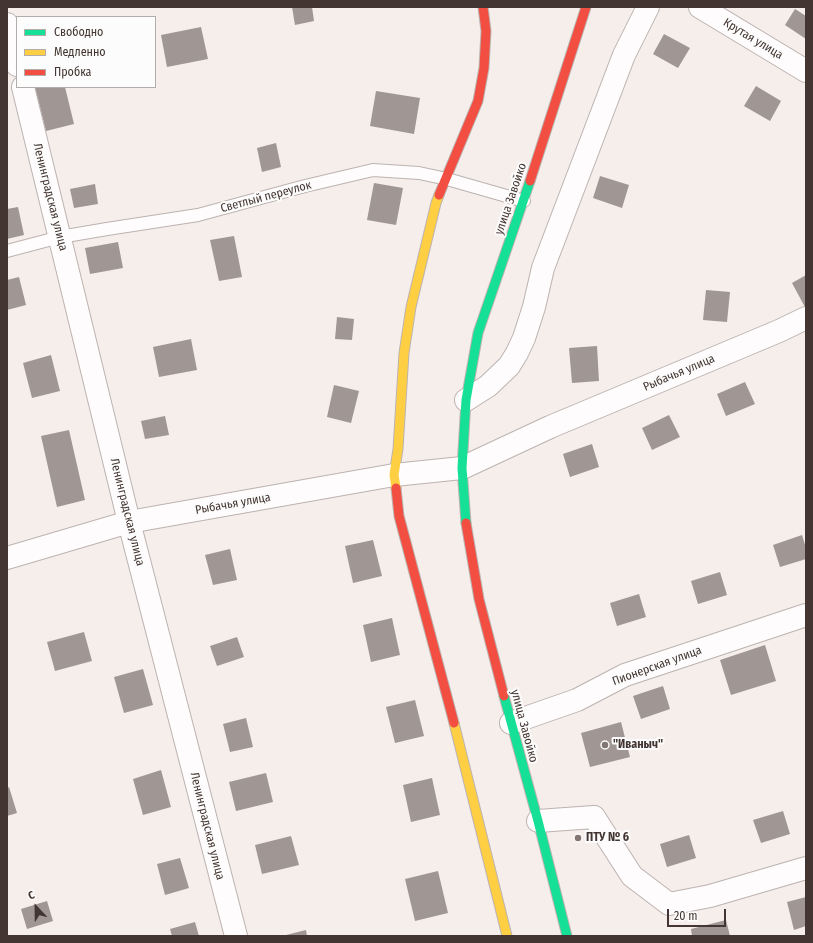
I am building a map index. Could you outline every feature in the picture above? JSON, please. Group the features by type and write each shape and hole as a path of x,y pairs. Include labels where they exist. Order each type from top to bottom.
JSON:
{"main road":[{"path":"483,7 486,31 484,68 478,101 436,203 411,307 404,353 398,449 394,475 399,516 457,736 507,936"},
{"name":"улица Завойко","path":"568,936 479,599 466,520 462,468 466,400 478,333 524,201 586,7"}],"street":[{"path":"466,400 488,386 509,366 524,338 534,307 543,268 624,55 648,7"},
{"name":"Крутая улица","path":"700,7 806,71"},
{"path":"7,24 16,60"},
{"name":"Ленинградская улица","path":"23,88 129,522 236,936"},
{"name":"Рыбачья улица","path":"7,558 129,522 394,475 462,468 550,427 779,331 806,318"},
{"name":"Пионерская улица","path":"511,723 577,700 625,675 806,615"},
{"path":"538,821 594,818 632,876 669,904 710,896 806,868"}],"lane":[{"name":"Светлый переулок","path":"7,251 60,237 198,215 305,186 373,170 419,173 447,179 524,201"}],"building":[{"path":"292,7 312,7 314,21 295,25"},
{"path":"795,9 806,16 806,39 785,25"},
{"path":"201,27 208,59 167,67 161,35"},
{"path":"664,34 690,48 678,68 653,54"},
{"path":"756,86 781,101 770,121 744,106"},
{"path":"35,88 65,88 74,124 46,131"},
{"path":"376,91 420,98 414,134 370,126"},
{"path":"276,143 281,167 262,172 257,148"},
{"path":"600,176 629,185 622,208 593,198"},
{"path":"374,183 403,188 396,225 367,220"},
{"path":"95,184 98,204 74,208 70,189"},
{"path":"18,207 24,235 7,239 7,209"},
{"path":"234,236 242,277 219,281 210,240"},
{"path":"118,242 123,268 90,274 85,248"},
{"path":"806,275 806,309 792,283"},
{"path":"19,277 26,305 7,310 7,280"},
{"path":"706,290 730,292 727,322 703,320"},
{"path":"337,317 354,319 352,340 335,339"},
{"path":"191,339 197,370 159,377 153,347"},
{"path":"597,346 599,381 572,383 569,348"},
{"path":"51,355 60,391 32,398 23,363"},
{"path":"745,382 755,404 726,416 717,394"},
{"path":"334,385 359,391 351,423 327,417"},
{"path":"669,415 680,437 652,450 642,428"},
{"path":"165,416 169,435 145,439 141,421"},
{"path":"69,430 85,500 57,507 41,436"},
{"path":"592,444 599,467 570,477 563,454"},
{"path":"802,535 806,548 806,559 780,567 773,545"},
{"path":"373,540 382,576 353,583 345,546"},
{"path":"230,549 237,580 213,585 205,555"},
{"path":"720,572 727,595 698,604 691,581"},
{"path":"639,594 646,617 617,626 610,603"},
{"path":"392,618 400,655 371,662 363,625"},
{"path":"84,632 92,661 55,671 47,642"},
{"path":"237,637 244,657 217,666 210,646"},
{"path":"765,645 776,681 731,695 720,660"},
{"path":"143,669 153,705 124,713 114,677"},
{"path":"663,686 670,709 641,719 633,696"},
{"path":"415,700 424,736 395,743 386,707"},
{"path":"246,718 253,747 230,752 223,724"},
{"name":"\"Иваныч\"","path":"621,722 630,757 590,767 581,733"},
{"path":"161,770 171,807 143,815 133,779"},
{"path":"266,773 273,802 236,811 229,782"},
{"path":"432,778 440,815 411,822 403,785"},
{"path":"9,787 17,813 7,816 7,788"},
{"path":"783,811 790,834 761,843 753,820"},
{"path":"689,835 696,858 667,867 660,844"},
{"path":"291,836 299,865 262,874 255,845"},
{"path":"180,858 189,888 165,895 157,864"},
{"path":"438,871 448,913 415,921 405,879"},
{"path":"806,897 806,926 794,930 787,902"},
{"path":"47,901 53,921 27,929 21,909"},
{"path":"726,920 730,936 692,936 691,929"},
{"path":"195,922 199,936 172,936 170,929"},
{"path":"306,930 307,936 286,936 286,935"}],"traffic: fast":[{"path":"466,523 462,468 466,400 478,333 530,181"},
{"path":"504,696 567,936"}],"traffic: slow":[{"path":"396,488 394,475 398,449 404,353 411,307 439,195"},
{"path":"454,723 507,936"}],"traffic: jam":[{"path":"439,195 478,101 484,68 486,31 483,7"},
{"path":"530,181 586,7"},
{"path":"396,488 399,516 454,723"},
{"path":"466,523 479,599 504,696"}],"place":[{"name":"\"Иваныч\"","path":"605,745"},
{"name":"ПТУ № 6","path":"578,838"}]}
